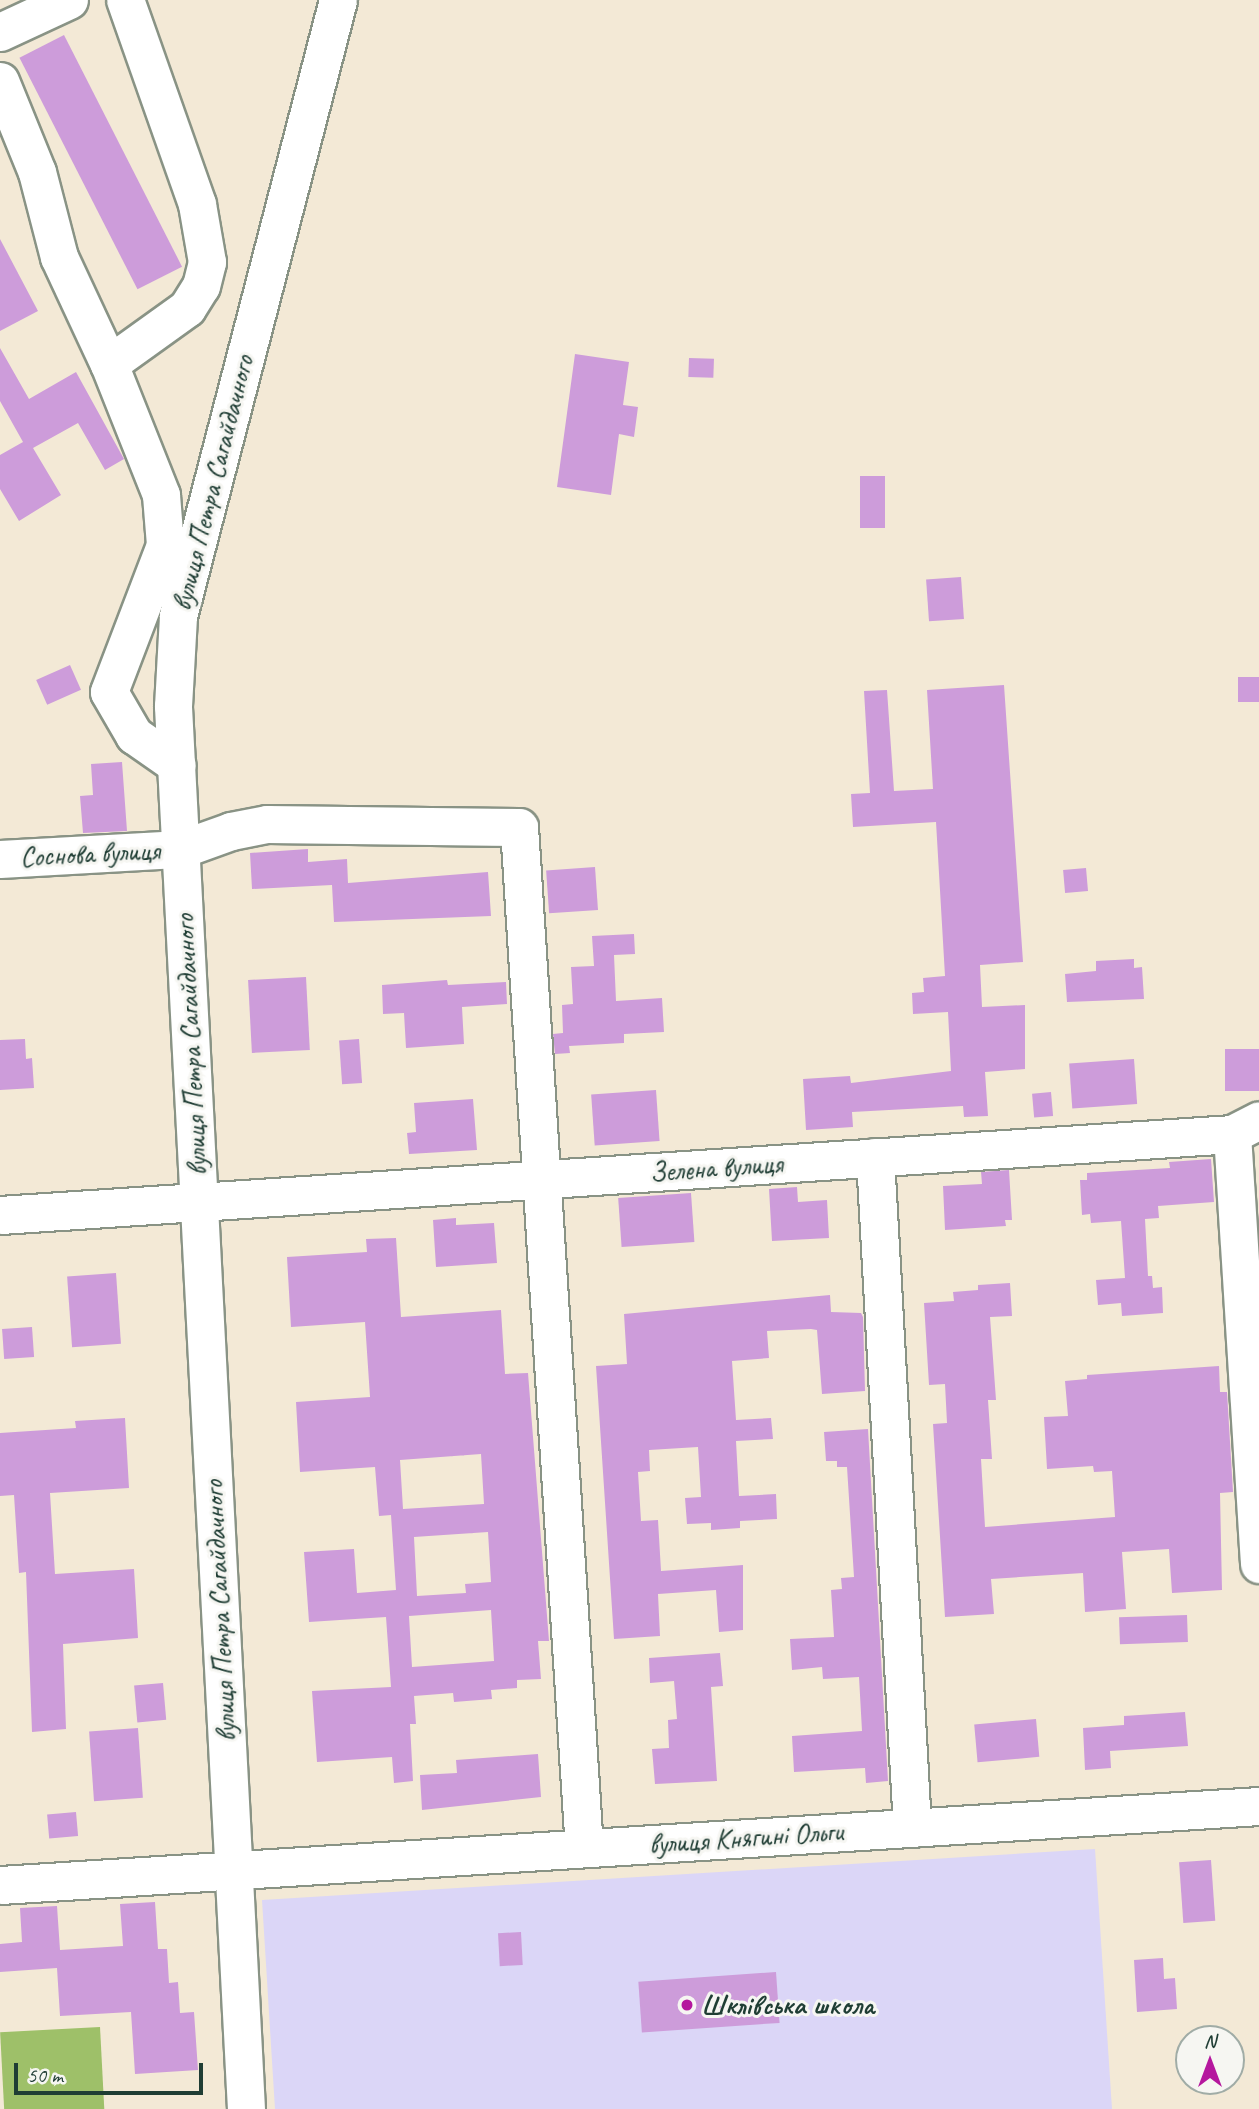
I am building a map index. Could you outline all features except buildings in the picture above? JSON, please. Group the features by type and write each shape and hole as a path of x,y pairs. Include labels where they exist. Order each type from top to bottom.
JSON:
{"street":[{"path":"0,32 69,0"},
{"path":"109,364 187,308 201,286 207,262 197,204 125,0"},
{"name":"вулиця Петра Сагайдачного","path":"246,2109 173,706 178,616 338,0"},
{"path":"0,81 37,172 59,257 109,364 156,483 166,525 156,572 109,692 134,735 177,765"},
{"name":"Соснова вулиця","path":"0,859 181,849 231,831 267,824 519,827 542,1180"},
{"path":"1246,1127 1259,1564"},
{"name":"Зелена вулиця","path":"0,1215 875,1157 1246,1127"},
{"path":"875,1157 912,1828"},
{"path":"542,1180 584,1848"},
{"name":"вулиця Княгині Ольги","path":"0,1885 1259,1806"}],"shaded area":[{"name":"Шклівська школа","path":"1095,1849 1112,2109 275,2109 262,1900"}],"green space":[{"path":"100,2027 104,2109 4,2109 0,2032"}],"place":[{"name":"Шклівська школа","path":"687,2005"}]}
